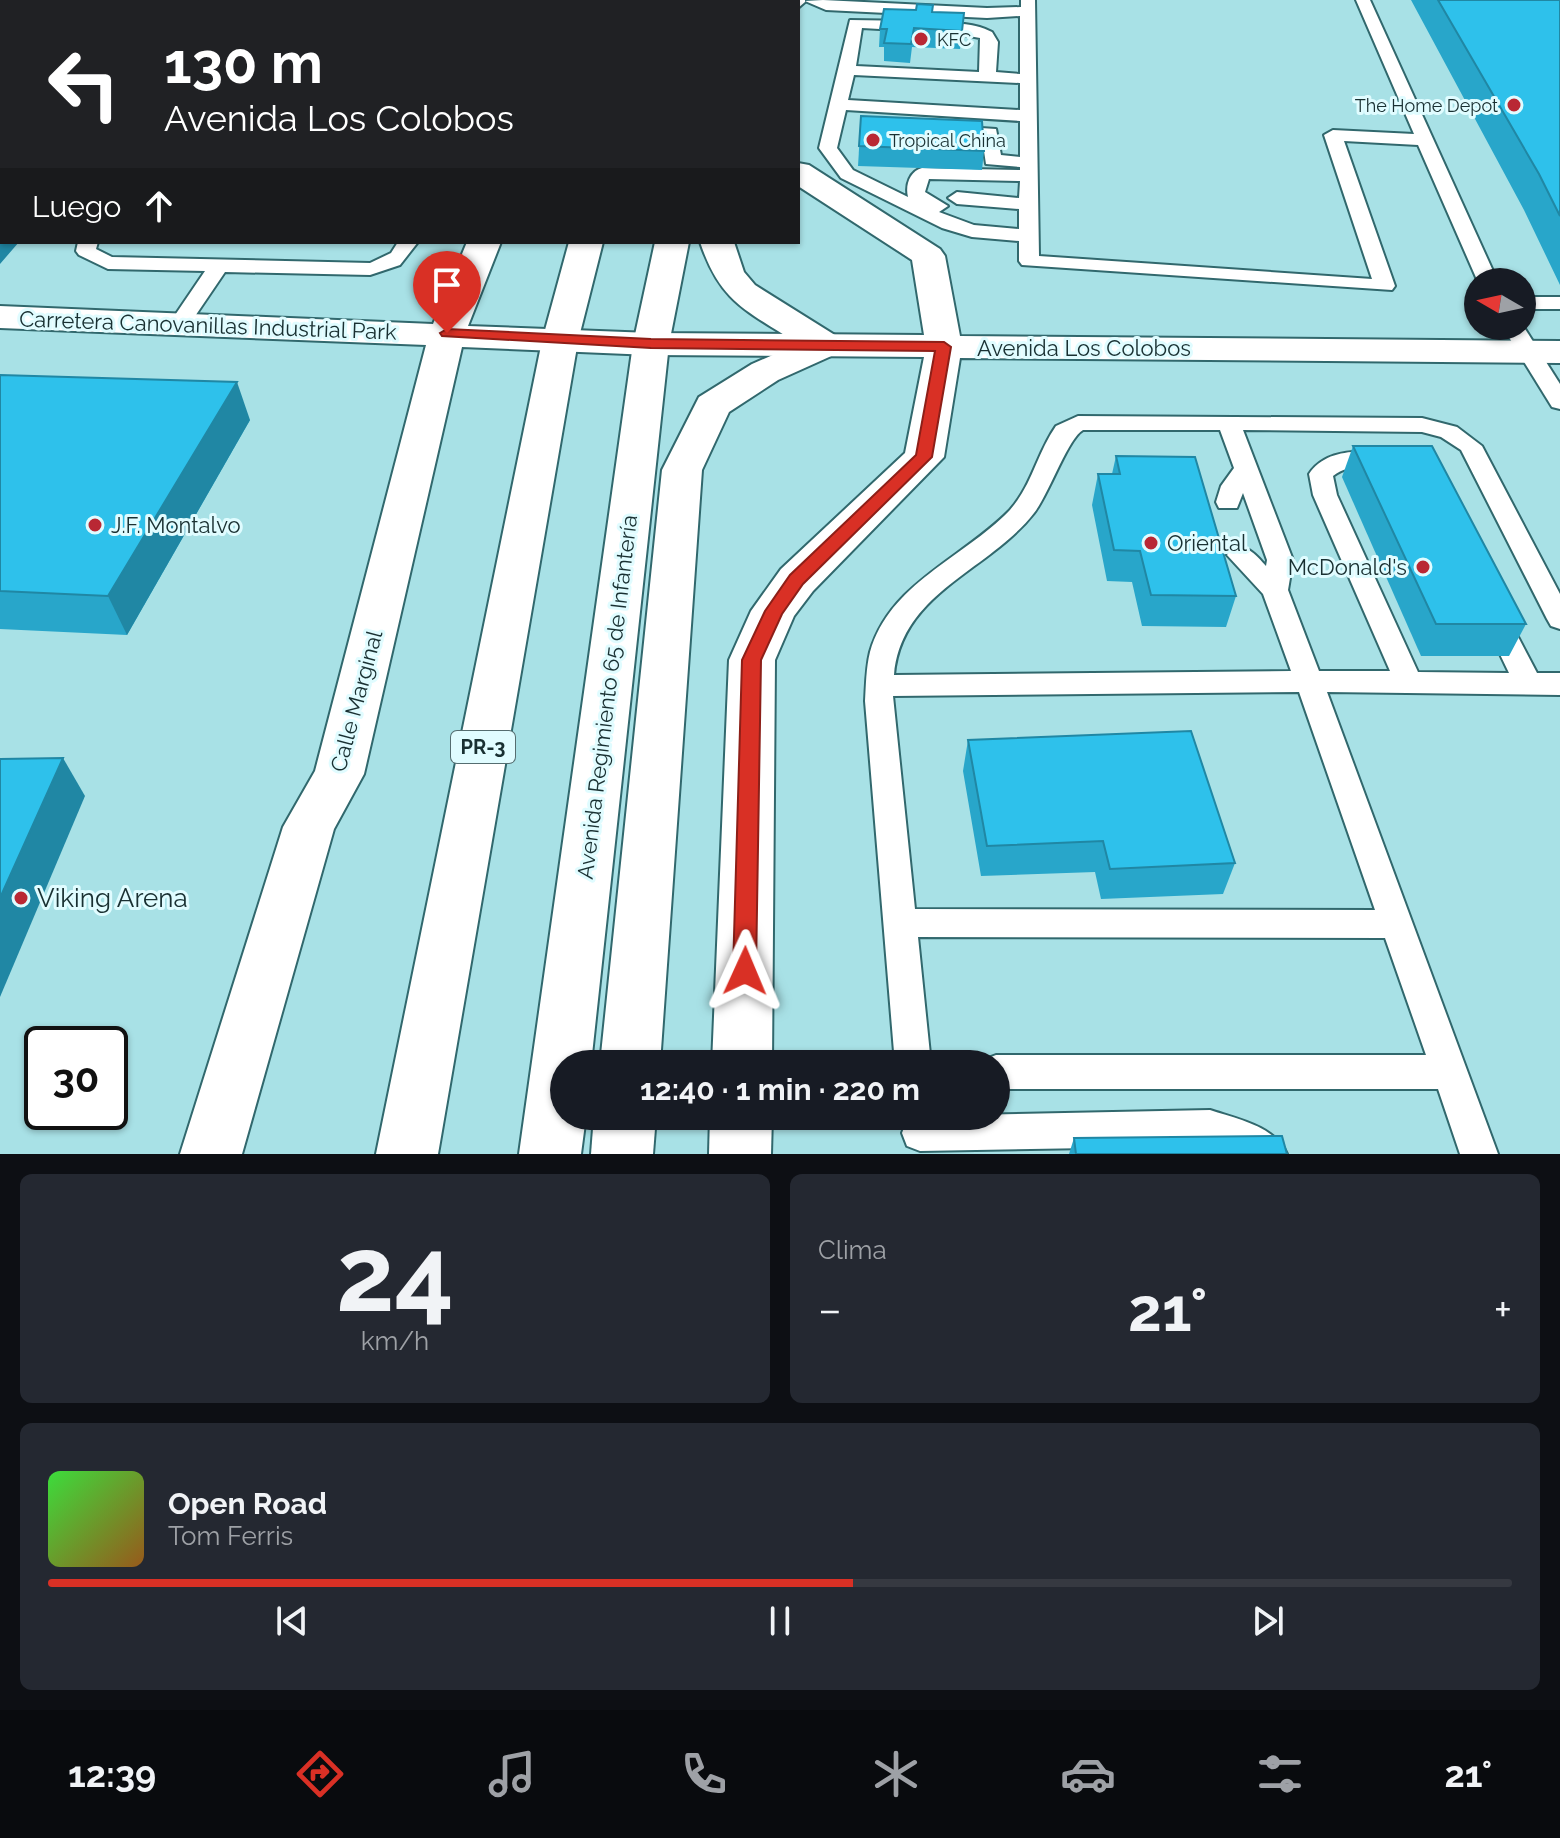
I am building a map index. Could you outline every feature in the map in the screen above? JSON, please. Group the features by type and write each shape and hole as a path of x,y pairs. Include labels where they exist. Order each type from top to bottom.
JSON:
{"street":[{"path":"742,1050 752,660 774,611 797,580 924,457 944,347 928,256 800,173"},
{"name":"Calle Marginal","path":"211,1154 309,827 339,774 447,333 483,244"},
{"name":"PR-3","path":"407,1154 560,341 585,244"},
{"name":"Avenida Regimiento 65 de Infantería","path":"550,1154 651,344 672,244"},
{"path":"718,244 728,274 743,292 825,345"},
{"name":"Carretera Canovanillas Industrial Park","path":"0,317 447,333 560,341"},
{"name":"Avenida Los Colobos","path":"560,341 944,347 1533,343"},
{"path":"631,1050 682,470 713,405 765,372 825,345"},
{"path":"622,1154 624,1130"},
{"path":"740,1154 741,1130"}],"lane":[{"path":"814,0 826,6 987,13 1029,6 1029,261 1385,286 1333,135 1425,140"},
{"path":"884,0 986,5 1005,10"},
{"path":"1363,0 1482,268"},
{"path":"987,77 990,42 987,35 979,31 855,23 839,105 842,126 828,148 847,174 949,224 972,231 1029,220"},
{"path":"847,70 1029,79"},
{"path":"839,105 1029,116"},
{"path":"928,130 990,133 992,160 1029,170"},
{"path":"1029,170 922,173 916,195 969,216 1029,220"},
{"path":"957,198 1029,220"},
{"path":"88,244 86,251 108,263 370,269 394,262 407,244"},
{"path":"180,324 219,266"},
{"path":"1536,303 1560,303"},
{"path":"1533,343 1560,402"},
{"path":"912,1050 879,701 884,650 905,608 1017,517 1048,473 1064,431 1078,423 1229,423 1422,425 1449,432 1470,446 1560,619"},
{"path":"1229,423 1280,560 1275,590"},
{"path":"1409,682 1325,495 1321,474 1333,462 1353,458 1382,460 1413,469"},
{"path":"1228,502 1233,486 1247,468"},
{"path":"1240,555 1275,590 1479,1154"},
{"path":"1485,598 1528,683"},
{"path":"880,686 1309,681 1560,684"},
{"path":"900,923 1396,924"},
{"path":"1010,1072 1449,1072"},
{"path":"920,1134 1210,1128 1245,1140 1268,1154"}],"building":[{"name":"The Home Depot","path":"1438,0 1560,0 1560,216 1539,174"},
{"path":"917,4 933,5 932,12 964,13 962,31 914,28 911,44 884,43 887,29 880,29 884,9 916,10"},
{"path":"861,116 982,121 984,151 859,146"},
{"name":"J.F. Montalvo","path":"0,375 237,382 108,596 0,591"},
{"path":"1353,446 1432,446 1526,624 1436,624"},
{"name":"Oriental","path":"1116,456 1195,457 1236,596 1151,595 1140,551 1114,550 1098,474 1120,474"},
{"path":"1191,731 1235,863 1110,869 1103,841 987,846 968,740"},
{"path":"63,758 0,898 0,759"},
{"path":"1282,1136 1287,1154 1076,1154 1074,1138"}],"place":[{"name":"KFC","path":"921,39"},
{"name":"The Home Depot","path":"1514,105"},
{"name":"Tropical China","path":"873,140"},
{"name":"J.F. Montalvo","path":"95,525"},
{"name":"Oriental","path":"1151,543"},
{"name":"McDonald's","path":"1423,567"},
{"name":"Viking Arena","path":"21,898"}],"route":[{"path":"447,333 651,344 944,347 924,457 797,580 774,611 752,660 745,971"}]}
